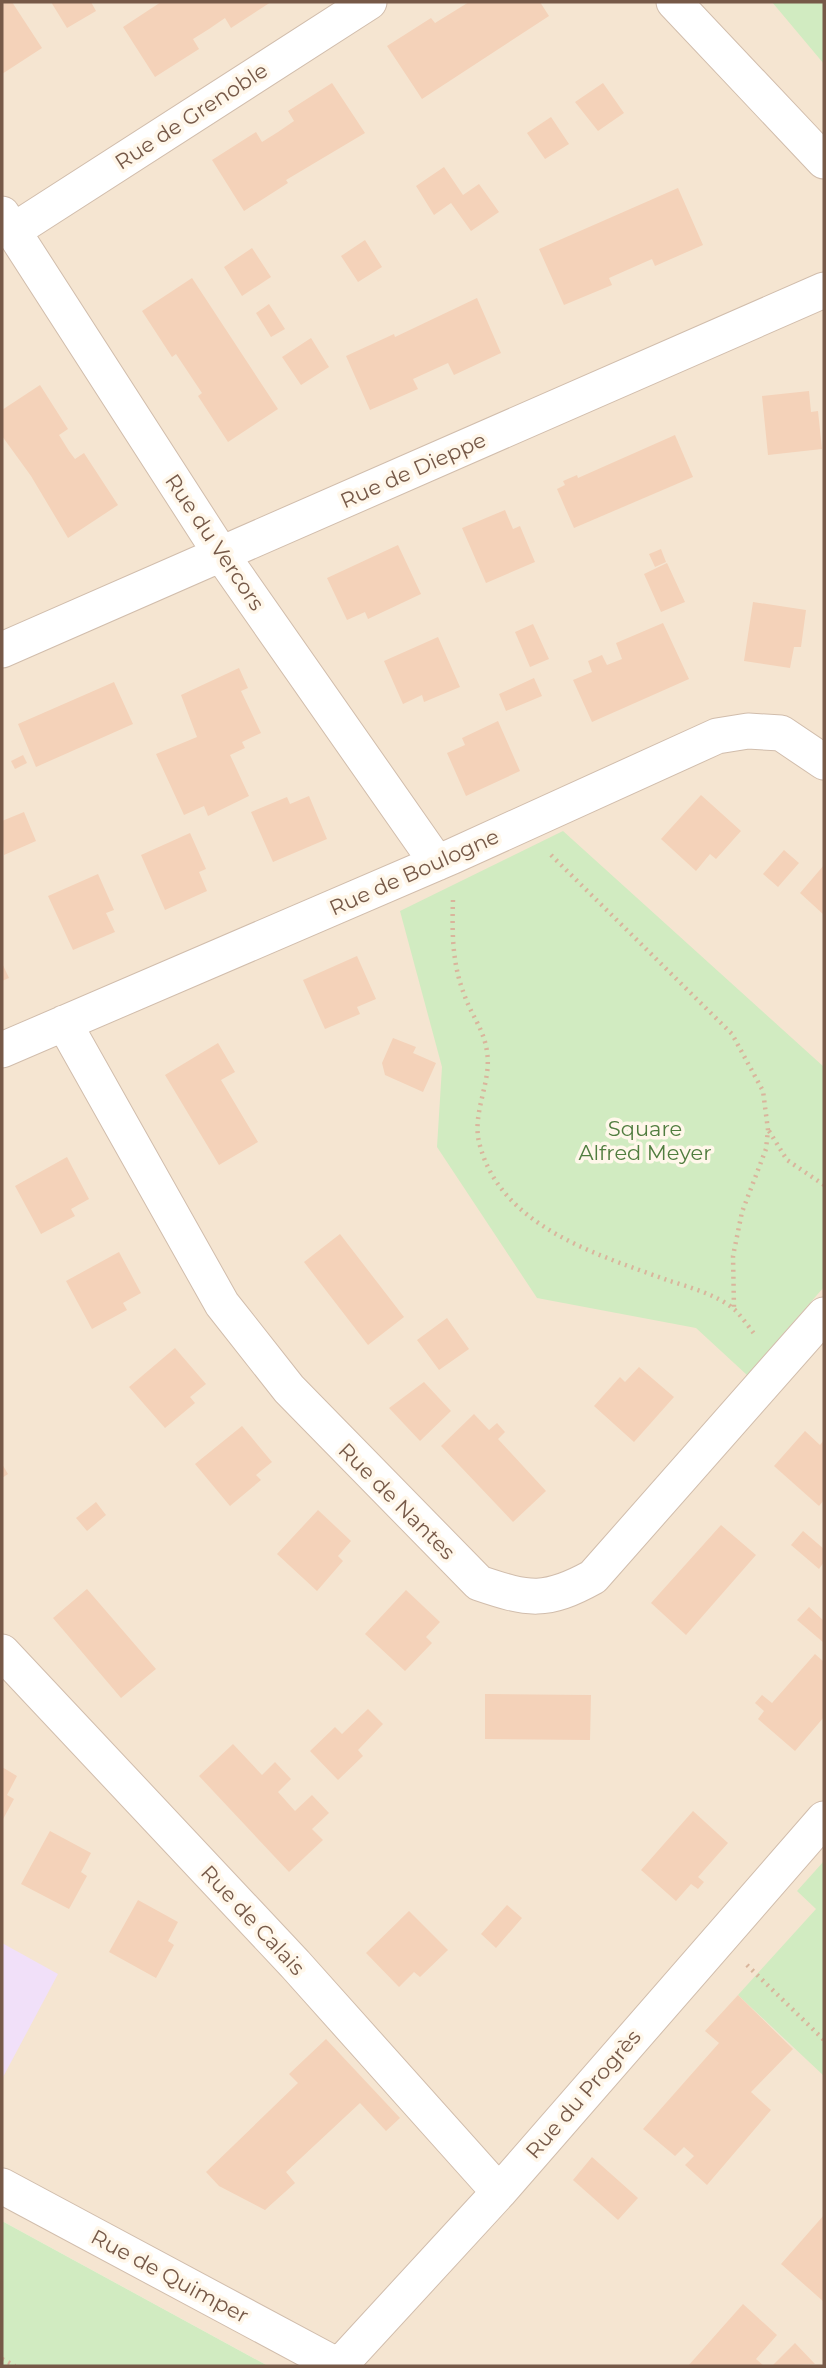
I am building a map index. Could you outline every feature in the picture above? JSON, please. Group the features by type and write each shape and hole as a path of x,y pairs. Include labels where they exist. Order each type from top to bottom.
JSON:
{"street":[{"name":"Rue de Grenoble","path":"7,223 369,2"},
{"path":"674,2 824,161"},
{"name":"Rue du Vercors","path":"7,223 221,554 445,860"},
{"name":"Rue de Dieppe","path":"2,650 824,290"},
{"name":"Rue de Boulogne","path":"2,1050 445,860 717,736 748,731 781,733 824,762"},
{"name":"Rue de Nantes","path":"64,1023 222,1304 289,1389 479,1583 521,1597 562,1594 593,1577 824,1315"},
{"name":"Rue de Calais","path":"2,1652 295,1965 499,2192"},
{"name":"Rue du Progrès","path":"338,2366 499,2192 824,1819"},
{"name":"Rue de Quimper","path":"2,2186 338,2366"}],"path":[{"path":"520,825 732,1034 763,1091 768,1130 765,1149 742,1212 736,1245 734,1309"},
{"path":"445,860 454,966 465,998 483,1030 488,1057 478,1114 479,1140 492,1174 515,1206 552,1231 605,1258 698,1290 734,1309 780,1366"},
{"path":"768,1130 787,1160 824,1185"},
{"path":"719,1938 824,2040"},
{"path":"2,2359 15,2366"}],"shaded area":[{"path":"2,2 824,2 824,2366 268,2366 2,2221"},
{"path":"2,1943 58,1974 2,2079"}],"green space":[{"path":"772,2 824,2 824,64"},
{"name":"Square Alfred Meyer","path":"563,831 824,1067 824,1287 747,1375 696,1328 537,1298 437,1147 442,1067 400,911"},
{"path":"824,1861 824,2076 738,1995 816,1909 797,1891"},
{"path":"2,2221 268,2366 2,2366"}],"building":[{"path":"2,2 12,2 42,48 2,74"},
{"path":"51,2 91,2 96,11 67,28"},
{"path":"161,2 271,2 231,28 225,18 193,39 199,49 155,77 123,27"},
{"path":"469,2 540,2 549,16 422,99 387,46 431,18 435,23"},
{"path":"332,83 365,133 286,180 288,183 244,211 212,160 256,132 262,142 278,132 294,121 288,111"},
{"path":"603,83 624,113 598,131 575,102"},
{"path":"551,117 569,144 545,159 527,133"},
{"path":"444,167 463,195 479,184 499,212 471,231 451,203 434,215 416,186"},
{"path":"678,188 703,245 655,266 652,259 609,278 612,285 564,305 539,249"},
{"path":"365,240 382,267 358,282 341,256"},
{"path":"252,248 271,277 242,296 224,267"},
{"path":"192,278 278,409 228,442 198,396 202,393 176,354 172,357 142,311"},
{"path":"477,298 501,353 454,375 448,363 413,379 418,389 370,410 346,356 394,334 395,337"},
{"path":"269,304 285,329 271,337 256,313"},
{"path":"311,338 329,367 301,385 282,357"},
{"path":"40,385 68,429 59,435 69,451 75,459 84,453 118,505 68,538 31,476 2,436 2,410"},
{"path":"809,391 811,412 818,411 822,449 768,455 762,396"},
{"path":"675,435 693,477 574,528 557,489 565,485 563,481 577,475 578,478"},
{"path":"505,510 513,529 520,526 535,562 486,583 462,528"},
{"path":"398,545 421,594 368,619 365,612 347,620 327,578"},
{"path":"661,549 666,562 655,567 649,554"},
{"path":"667,563 685,602 661,612 644,574"},
{"path":"753,602 806,610 801,647 794,647 790,668 744,661"},
{"path":"663,623 689,679 592,722 573,680 592,672 588,661 602,655 607,665 622,659 616,643"},
{"path":"533,624 549,659 530,667 515,632"},
{"path":"438,637 460,687 424,702 422,695 403,704 384,661"},
{"path":"239,668 248,688 241,691 261,733 242,742 245,748 230,755 249,796 208,816 204,806 184,815 156,754 197,737 181,695"},
{"path":"534,678 542,696 506,711 499,694"},
{"path":"114,682 133,724 36,767 18,724"},
{"path":"498,721 520,771 466,796 447,753 465,745 462,738"},
{"path":"23,755 27,763 15,769 11,761"},
{"path":"701,795 741,831 716,859 710,854 696,871 661,839"},
{"path":"309,796 327,839 273,862 251,812 287,797 290,804"},
{"path":"24,812 36,841 4,855 2,821"},
{"path":"190,833 206,869 199,872 207,891 165,910 141,855"},
{"path":"784,850 799,863 778,887 763,874"},
{"path":"824,865 824,915 800,893"},
{"path":"98,874 114,910 106,913 115,932 73,950 48,896"},
{"path":"357,956 376,999 357,1007 360,1014 325,1029 303,980"},
{"path":"2,963 9,978 2,981"},
{"path":"393,1038 416,1047 413,1053 436,1063 423,1092 385,1075 382,1063"},
{"path":"218,1043 235,1072 221,1080 258,1142 219,1165 165,1075"},
{"path":"67,1157 89,1199 71,1209 75,1216 41,1234 15,1186"},
{"path":"340,1234 404,1317 368,1345 304,1262"},
{"path":"119,1252 141,1293 123,1303 127,1310 92,1329 66,1281"},
{"path":"447,1318 469,1349 439,1370 417,1340"},
{"path":"175,1348 206,1384 190,1397 195,1403 165,1428 129,1387"},
{"path":"639,1367 674,1397 634,1442 594,1406 620,1377 625,1382"},
{"path":"424,1382 451,1411 420,1441 389,1408"},
{"path":"474,1414 489,1430 497,1423 505,1432 498,1439 546,1491 513,1522 441,1446"},
{"path":"242,1426 272,1462 256,1475 261,1480 230,1506 195,1464"},
{"path":"805,1431 820,1445 824,1440 824,1500 819,1506 774,1466"},
{"path":"2,1464 8,1474 2,1478"},
{"path":"96,1502 106,1515 87,1531 76,1518"},
{"path":"318,1510 351,1541 338,1556 343,1561 317,1591 277,1554"},
{"path":"721,1525 756,1555 686,1635 651,1603"},
{"path":"803,1531 824,1549 824,1562 819,1569 791,1545"},
{"path":"87,1589 156,1669 121,1698 53,1618"},
{"path":"406,1590 440,1622 426,1637 432,1643 405,1671 365,1634"},
{"path":"809,1607 824,1621 824,1643 797,1620"},
{"path":"815,1654 824,1662 824,1717 795,1751 758,1719 764,1711 755,1703 762,1695 772,1703"},
{"path":"485,1694 591,1695 590,1740 485,1739"},
{"path":"368,1709 383,1724 358,1750 363,1756 338,1780 310,1751 335,1727 342,1734"},
{"path":"233,1744 262,1775 275,1762 291,1779 278,1792 295,1811 312,1795 329,1813 312,1829 323,1840 289,1872 199,1776"},
{"path":"2,1767 17,1776 7,1795 14,1799 2,1821"},
{"path":"693,1811 728,1843 698,1877 704,1882 698,1889 691,1884 676,1901 641,1870"},
{"path":"50,1831 91,1853 81,1872 87,1876 69,1909 21,1884"},
{"path":"138,1900 178,1922 168,1941 174,1945 156,1978 109,1952"},
{"path":"507,1905 522,1918 496,1948 481,1934"},
{"path":"409,1911 448,1950 420,1977 414,1972 399,1987 366,1953"},
{"path":"738,1995 793,2049 751,2092 771,2110 707,2185 685,2165 694,2156 684,2147 675,2156 643,2129 719,2043 705,2031"},
{"path":"326,2039 400,2118 386,2131 360,2103 286,2172 295,2183 265,2210 219,2186 206,2172 298,2083 289,2074"},
{"path":"592,2157 638,2198 618,2220 573,2180"},
{"path":"824,2215 824,2302 781,2264"},
{"path":"743,2304 777,2335 756,2359 764,2366 688,2366"},
{"path":"795,2343 815,2364 772,2366"}]}
